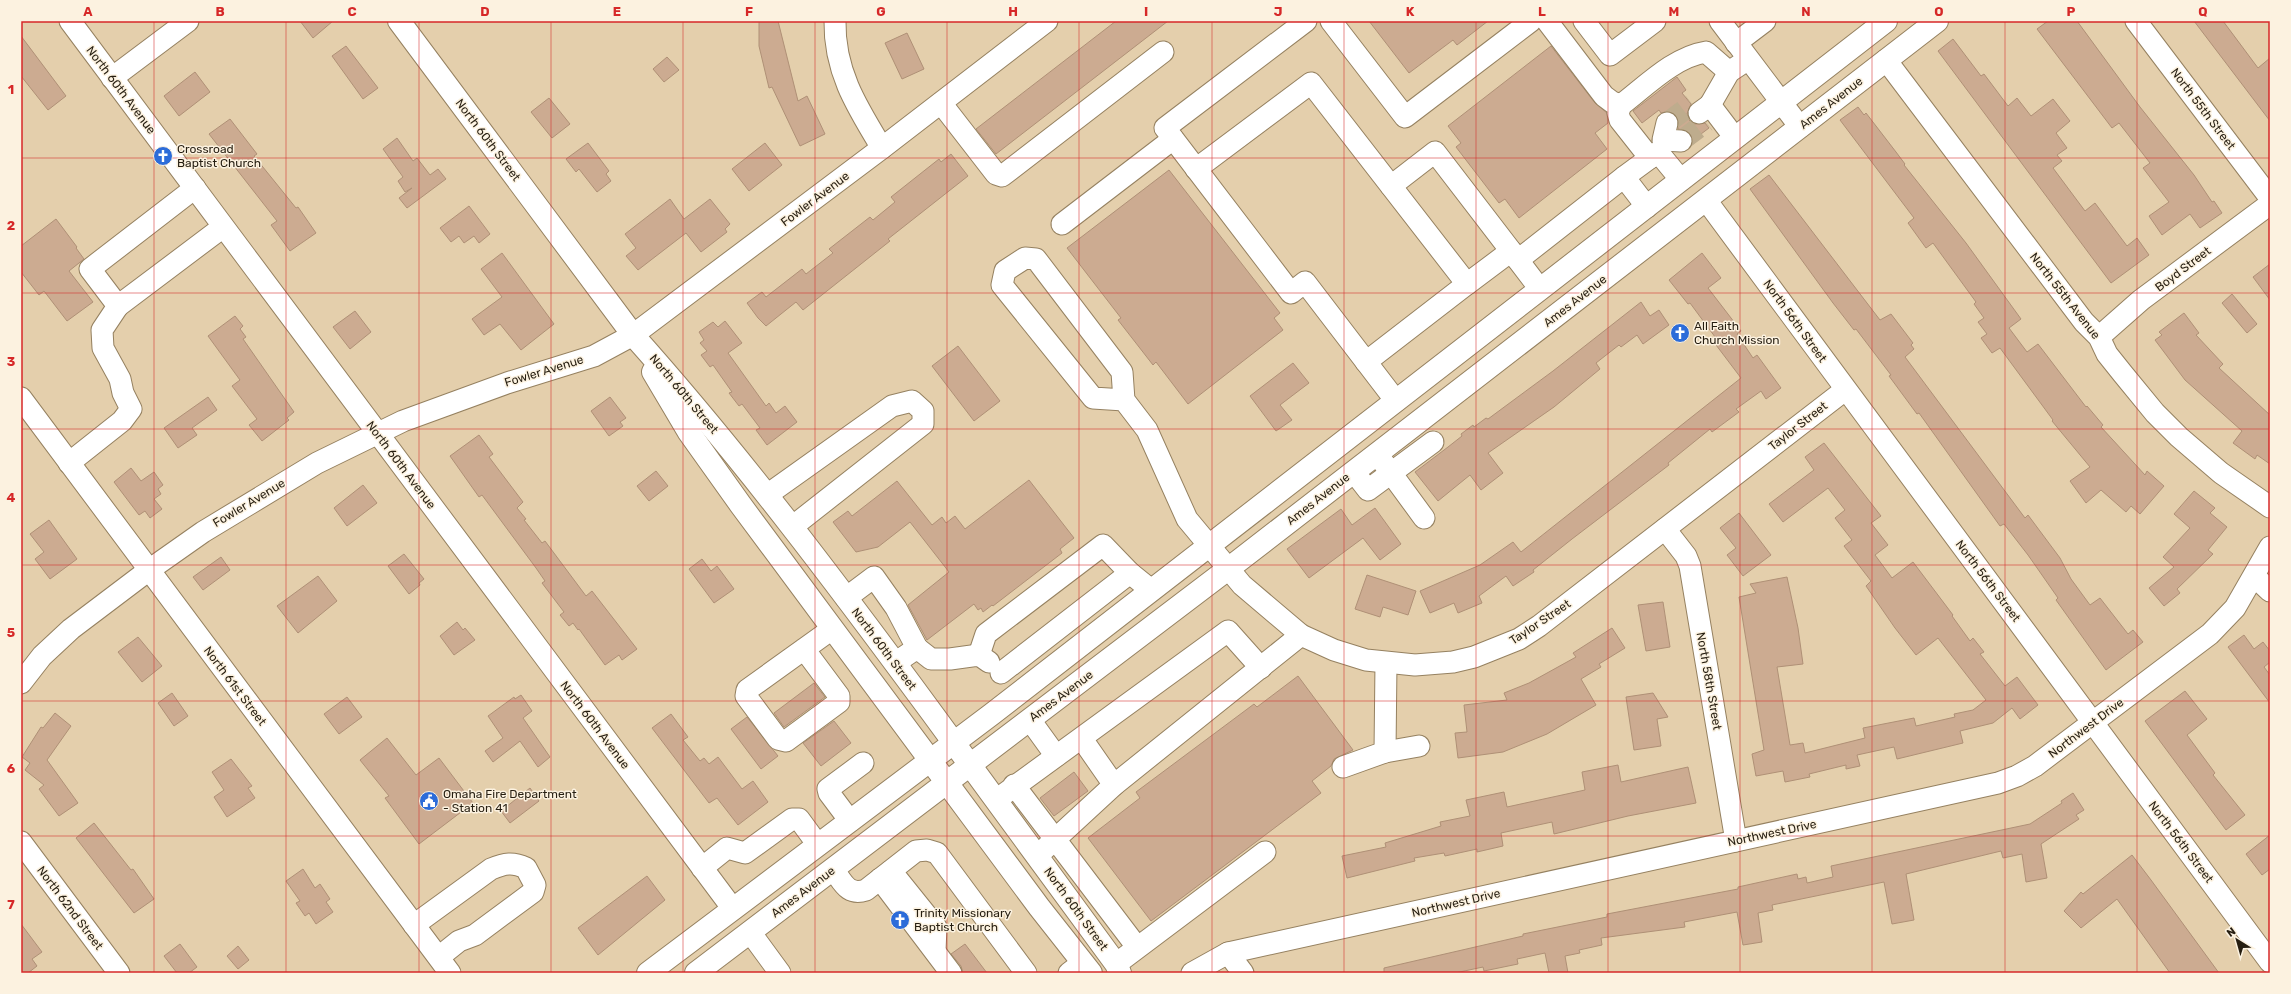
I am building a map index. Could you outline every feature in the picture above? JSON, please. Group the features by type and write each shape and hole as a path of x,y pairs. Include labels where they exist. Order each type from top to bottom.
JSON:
{"main road":[{"name":"North 60th Street","path":"399,21 633,335 670,377 767,495 846,598 996,800 1118,968"},
{"name":"Ames Avenue","path":"696,973 1228,569 1937,21"},
{"path":"648,973 1019,693 1781,103 1880,23"},
{"name":"North 60th Street","path":"633,335 665,394 688,431 832,629 947,782 1081,970"}],"street":[{"name":"North 60th Avenue","path":"70,21 733,909"},
{"path":"112,78 188,21"},
{"path":"835,21 837,52 847,88 882,148"},
{"name":"Fowler Avenue","path":"21,683 34,665 71,629 150,570 203,532 261,495 317,463 403,422 507,382 594,356 633,335 882,148 1047,21"},
{"path":"1306,21 1165,128 1291,293 1305,282 1396,401"},
{"path":"1331,21 1405,117 1531,21"},
{"path":"1547,21 1604,96 1612,102 1621,105"},
{"path":"1584,21 1610,55 1655,21"},
{"path":"1720,21 1800,127"},
{"path":"1736,138 1702,111 1742,51 1765,21"},
{"name":"North 55th Street","path":"2136,21 2270,198"},
{"path":"941,102 996,174 1002,176 1163,52"},
{"path":"1681,180 1666,141 1620,120 1618,114 1621,105 1683,58 1706,52 1729,72"},
{"name":"North 55th Avenue","path":"1886,60 2084,322 2099,337 2123,374 2155,413 2179,437 2221,473 2270,507"},
{"path":"1196,169 1311,83 1467,284"},
{"path":"1062,224 1173,139"},
{"path":"1366,362 1467,284 1514,255 1624,177 1666,141"},
{"path":"1391,186 1434,152 1540,289"},
{"path":"1624,177 1647,206"},
{"path":"118,306 90,269 195,188"},
{"name":"North 56th Street","path":"1706,200 1845,390 2270,962"},
{"name":"Boyd Street","path":"2099,337 2141,300 2270,204"},
{"path":"69,463 122,422 131,409 123,393 120,379 103,348 102,330 118,306 223,227"},
{"path":"1025,258 1036,259 1122,372 1124,400 1093,398 1002,285 1005,271 1025,258"},
{"name":"Taylor Street","path":"1124,400 1147,430 1187,519 1228,569 1260,602 1301,635 1334,650 1366,660 1415,665 1453,662 1497,649 1519,639 1665,529 1845,390"},
{"name":"North 61st Street","path":"21,398 444,965"},
{"path":"767,495 892,406 912,401 923,411 923,424 792,527"},
{"path":"1354,472 1368,490 1433,442"},
{"path":"1377,454 1424,518"},
{"name":"North 58th Street","path":"1665,529 1686,556 1690,566 1736,840"},
{"path":"979,655 986,634 1103,545 1130,573 1151,590"},
{"name":"Northwest Drive","path":"1192,973 1228,953 1998,783 2017,776 2036,766 2210,634 2235,608 2270,547"},
{"path":"1001,673 1130,573"},
{"path":"2254,576 2270,591"},
{"path":"846,598 874,577 896,608 917,648 931,659 950,659 979,655 1001,673 1019,693"},
{"path":"804,649 839,696 839,702 786,741 778,739 746,696 747,690 804,649 832,629"},
{"path":"996,800 1014,785 1082,739 1228,631 1261,668"},
{"path":"1037,856 1114,786 1301,635"},
{"path":"895,663 917,648"},
{"path":"1385,752 1386,663"},
{"path":"1030,720 1056,756"},
{"path":"1082,739 1114,786"},
{"path":"1343,768 1385,752 1419,746"},
{"path":"850,821 829,793 828,789 863,763"},
{"path":"1014,785 1137,948"},
{"path":"702,868 726,848 745,853 792,819 799,819 818,845"},
{"name":"North 62nd Street","path":"21,842 119,973"},
{"path":"833,869 850,891 857,893 866,890 916,851 927,850 937,853 1026,973"},
{"path":"1118,968 1137,948 1265,852"},
{"path":"414,925 491,869 504,863 516,864 526,868 535,885 533,892 475,935 459,942 444,965"},
{"path":"885,875 936,927 935,951 951,973"},
{"path":"750,932 780,973"},
{"path":"1228,953 1243,973"}],"building":[{"path":"300,21 333,21 313,38"},
{"path":"759,21 778,21 798,101 807,96 825,134 800,146 772,87 769,88 759,46"},
{"path":"1116,21 1168,21 996,154 976,129"},
{"path":"1369,21 1488,21 1457,45 1453,40 1409,73"},
{"path":"2048,21 2077,21 2140,107 2222,213 2200,228 2190,214 2162,235 2149,216 2169,202 2143,168 2150,163 2119,123 2112,128 2037,29"},
{"path":"2194,21 2223,21 2258,68 2270,58 2270,121"},
{"path":"907,33 924,69 902,79 885,43"},
{"path":"21,36 66,96 48,110 21,76"},
{"path":"1953,39 1981,76 1984,74 2008,106 2017,98 2031,116 2053,99 2070,121 2056,133 2067,148 2057,155 2062,161 2053,168 2085,211 2095,203 2127,246 2137,238 2149,255 2111,283 1938,51"},
{"path":"346,46 378,88 363,99 332,56"},
{"path":"1551,46 1595,103 1607,113 1608,123 1595,133 1607,149 1519,218 1505,199 1499,203 1456,147 1461,143 1448,126"},
{"path":"667,57 679,70 664,82 653,69"},
{"path":"195,72 210,92 179,116 164,96"},
{"path":"1677,77 1686,90 1682,93 1691,104 1687,114 1689,120 1694,124 1705,123 1709,128 1693,140 1688,131 1678,129 1678,119 1670,111 1661,113 1659,110 1642,123 1633,111"},
{"path":"549,98 570,124 552,138 531,112"},
{"path":"1858,107 1864,115 1866,113 1905,164 1904,165 1966,243 2021,319 2009,328 2027,352 2038,344 2086,407 2087,406 2103,425 2101,427 2145,475 2147,471 2164,486 2140,514 2131,506 2126,512 2101,490 2086,503 2070,481 2090,467 2052,421 2053,420 2000,348 1992,353 1981,338 1987,334 1978,322 1984,318 1974,304 1976,302 1933,243 1926,248 1908,223 1914,218 1840,120"},
{"path":"230,119 257,154 254,156 296,208 298,207 316,233 290,251 271,225 277,221 209,134"},
{"path":"397,138 413,161 417,158 430,175 438,169 446,179 407,208 399,198 412,188 405,192 398,181 403,177 383,149"},
{"path":"588,143 609,171 606,174 611,181 597,192 579,169 576,172 566,159"},
{"path":"765,143 782,165 749,191 732,169"},
{"path":"951,154 968,176 888,239 890,241 803,310 796,302 766,326 758,318 747,303 762,292 766,297 802,269 806,274 833,253 829,249 870,217 873,220 895,202 891,197 939,159 941,162"},
{"path":"1169,170 1280,313 1274,318 1283,330 1188,404 1156,362 1153,365 1118,320 1121,318 1067,248"},
{"path":"1769,175 1880,320 1891,314 1913,343 1911,345 1914,349 1905,357 2025,518 2028,515 2060,558 2071,579 2090,605 2100,598 2128,634 2133,630 2143,642 2106,670 2056,600 2058,598 2028,555 2004,524 2000,526 1919,413 1917,414 1889,376 1891,375 1856,329 1854,330 1833,303 1750,189"},
{"path":"670,199 684,219 710,199 730,224 725,229 727,232 701,252 686,233 638,270 626,256 636,248 625,234"},
{"path":"469,206 490,234 479,243 474,236 464,243 459,236 451,242 440,228"},
{"path":"56,219 84,259 69,271 93,302 67,321 44,291 39,295 21,272 21,246"},
{"path":"502,253 554,324 521,350 500,324 484,335 472,319 502,297 481,269"},
{"path":"1702,253 1721,278 1708,288 1741,331 1737,334 1753,358 1757,355 1781,388 1766,399 1761,391 1736,409 1739,412 1712,432 1710,429 1668,463 1669,465 1572,539 1533,570 1534,572 1513,586 1506,576 1479,596 1482,603 1458,613 1454,603 1430,613 1420,591 1480,565 1513,542 1521,552 1741,378 1713,341 1718,341 1690,303 1688,304 1669,280"},
{"path":"2270,264 2270,300 2253,277"},
{"path":"2232,294 2257,324 2247,333 2222,303"},
{"path":"1641,302 1650,316 1659,310 1669,325 1643,344 1637,335 1621,347 1619,345 1596,363 1600,369 1554,407 1488,453 1503,473 1481,490 1470,475 1438,501 1415,472 1462,436 1461,434 1473,425 1474,427 1486,418 1488,419 1553,371"},
{"path":"355,311 371,332 350,349 333,327"},
{"path":"2184,313 2199,333 2196,335 2223,364 2219,368 2270,415 2270,464 2257,455 2255,459 2233,443 2242,431 2185,380 2155,340 2162,335 2159,332"},
{"path":"235,316 243,326 240,329 246,337 243,339 294,412 287,418 289,420 262,441 249,425 257,419 232,386 240,380 208,336"},
{"path":"725,321 742,343 728,353 766,406 769,403 776,413 785,406 797,422 767,445 756,430 760,428 742,404 739,406 729,393 732,392 713,365 710,367 701,355 707,351 700,343 704,340 699,332 713,322 718,327"},
{"path":"958,346 1000,401 974,421 932,366"},
{"path":"1293,363 1309,383 1280,405 1292,420 1276,431 1250,396"},
{"path":"208,397 217,410 192,428 197,435 178,448 164,428"},
{"path":"610,397 626,418 620,422 623,426 609,436 591,411"},
{"path":"479,435 493,454 489,457 523,502 517,508 526,519 524,520 542,543 545,541 586,596 592,591 637,649 622,660 619,655 605,665 579,629 578,630 573,623 569,626 560,615 564,612 542,583 545,581 536,568 482,495 479,497 450,456"},
{"path":"1824,443 1881,516 1871,523 1888,545 1875,555 1892,578 1913,562 1953,615 1952,616 1970,641 1973,638 1984,652 1980,654 2005,686 2017,677 2038,705 2020,719 2012,708 1993,723 1960,731 1963,743 1897,759 1894,747 1857,755 1860,766 1846,769 1846,765 1809,774 1810,777 1785,782 1783,771 1756,776 1752,754 1764,750 1739,597 1756,593 1750,584 1787,577 1798,628 1803,664 1777,667 1790,745 1803,743 1805,753 1865,738 1863,728 1914,718 1916,726 1955,717 1954,714 1973,710 1986,700 1938,638 1916,655 1895,628 1866,586 1871,581 1844,546 1852,540 1835,518 1845,510 1828,488 1783,522 1769,504 1814,470 1805,457"},
{"path":"131,468 141,481 154,472 163,485 158,489 161,494 154,499 162,509 150,518 145,511 139,515 114,482"},
{"path":"656,471 668,486 649,501 637,486"},
{"path":"1029,480 1074,538 1060,549 1062,553 993,606 992,605 983,612 981,608 978,610 974,604 927,640 908,605 949,572 910,522 878,547 856,552 833,522 848,511 852,516 897,481 932,525 942,517 946,523 955,516 965,529"},
{"path":"363,485 377,503 347,526 334,508"},
{"path":"2194,491 2215,508 2210,513 2227,527 2208,550 2213,554 2177,589 2180,593 2164,606 2149,588 2174,567 2163,557 2190,528 2174,514"},
{"path":"1375,508 1401,544 1380,560 1363,538 1309,578 1287,549 1341,509 1352,525"},
{"path":"1739,513 1771,555 1743,576 1727,555 1736,548 1720,528"},
{"path":"49,520 77,559 50,579 35,559 44,552 30,534"},
{"path":"404,554 424,579 419,583 420,585 409,594 388,566"},
{"path":"221,557 230,570 203,590 193,577"},
{"path":"702,559 711,571 717,566 734,589 714,603 689,569"},
{"path":"1367,575 1416,591 1408,615 1383,607 1380,617 1355,609"},
{"path":"318,576 337,601 298,633 277,606"},
{"path":"1663,602 1670,647 1646,651 1638,605"},
{"path":"457,622 463,630 465,628 475,640 454,655 440,636"},
{"path":"1612,628 1625,648 1599,664 1601,667 1581,679 1596,705 1547,734 1503,752 1458,758 1455,733 1467,732 1464,705 1507,700 1504,693 1529,683 1576,657 1573,653"},
{"path":"2244,635 2254,649 2263,642 2270,651 2270,662 2264,667 2270,675 2270,703 2228,647"},
{"path":"138,637 162,666 142,682 118,652"},
{"path":"1298,676 1353,750 1334,759 1331,766 1312,781 1321,793 1151,921 1088,838 1140,798 1136,792 1254,704 1257,707"},
{"path":"814,683 825,697 784,727 774,713"},
{"path":"2185,691 2207,719 2187,735 2215,773 2213,775 2245,815 2226,830 2145,721"},
{"path":"172,693 188,716 174,726 158,703"},
{"path":"1653,693 1668,717 1657,719 1661,746 1634,750 1626,697"},
{"path":"521,695 532,711 523,718 550,757 538,767 520,741 493,762 485,751 503,738 488,716 514,697 515,699"},
{"path":"347,697 362,717 339,734 324,714"},
{"path":"55,713 71,726 47,760 78,803 59,816 39,789 44,785 25,770 30,763 22,757 41,727 43,728"},
{"path":"671,714 688,737 683,740 700,761 704,758 709,764 718,757 742,789 753,781 768,802 738,825 717,798 709,803 652,728"},
{"path":"747,717 778,756 761,769 731,729"},
{"path":"834,721 851,743 821,766 803,743"},
{"name":"Omaha Fire Department - Station 41","path":"387,738 416,775 439,758 473,803 419,844 385,798 389,796 360,760"},
{"path":"231,759 252,786 248,788 255,798 227,817 214,797 224,790 212,772"},
{"path":"1618,765 1621,782 1688,767 1696,803 1628,816 1554,834 1552,822 1501,833 1503,846 1477,852 1477,849 1445,856 1444,853 1414,858 1415,861 1347,878 1342,856 1386,847 1385,843 1441,826 1440,822 1470,816 1466,800 1504,792 1507,807 1585,790 1582,772"},
{"path":"1074,772 1088,791 1054,816 1040,798"},
{"path":"530,788 539,801 510,823 501,811"},
{"path":"2073,793 2084,810 2076,815 2079,819 2041,844 2047,878 2026,882 2022,854 2003,858 2001,851 1906,874 1914,920 1892,924 1884,882 1772,905 1773,910 1758,913 1762,942 1743,945 1737,912 1684,922 1685,927 1601,938 1602,945 1579,950 1580,953 1565,956 1568,973 1549,973 1545,953 1517,959 1518,964 1484,971 1483,967 1455,973 1384,973 1384,968 1523,936 1523,934 1607,917 1607,914 1738,889 1738,887 1797,874 1798,879 1806,877 1807,883 1833,877 1831,866 2030,824 2062,803 2061,801"},
{"path":"94,823 131,870 133,869 154,899 134,913 76,838"},
{"path":"2270,835 2270,869 2262,875 2246,854"},
{"path":"2132,855 2219,973 2170,973 2117,899 2081,928 2064,911 2081,892 2083,894"},
{"path":"303,869 315,888 320,884 330,899 326,902 333,912 316,924 309,913 305,916 296,903 300,901 286,881"},
{"path":"647,876 665,900 598,955 578,928"},
{"path":"21,924 42,952 32,959 37,966 28,973 21,973"},
{"path":"180,944 197,967 189,973 177,973 164,956"},
{"path":"965,944 987,973 963,973 961,966 951,954"},
{"path":"238,946 249,960 238,969 227,956"}],"tunnel":[{"path":"1667,123 1692,104"},
{"path":"1681,141 1706,122"}],"place":[{"name":"Crossroad Baptist Church","path":"163,156"},
{"name":"All Faith Church Mission","path":"1680,333"},
{"name":"Omaha Fire Department - Station 41","path":"429,801"},
{"name":"Trinity Missionary Baptist Church","path":"900,920"}]}
